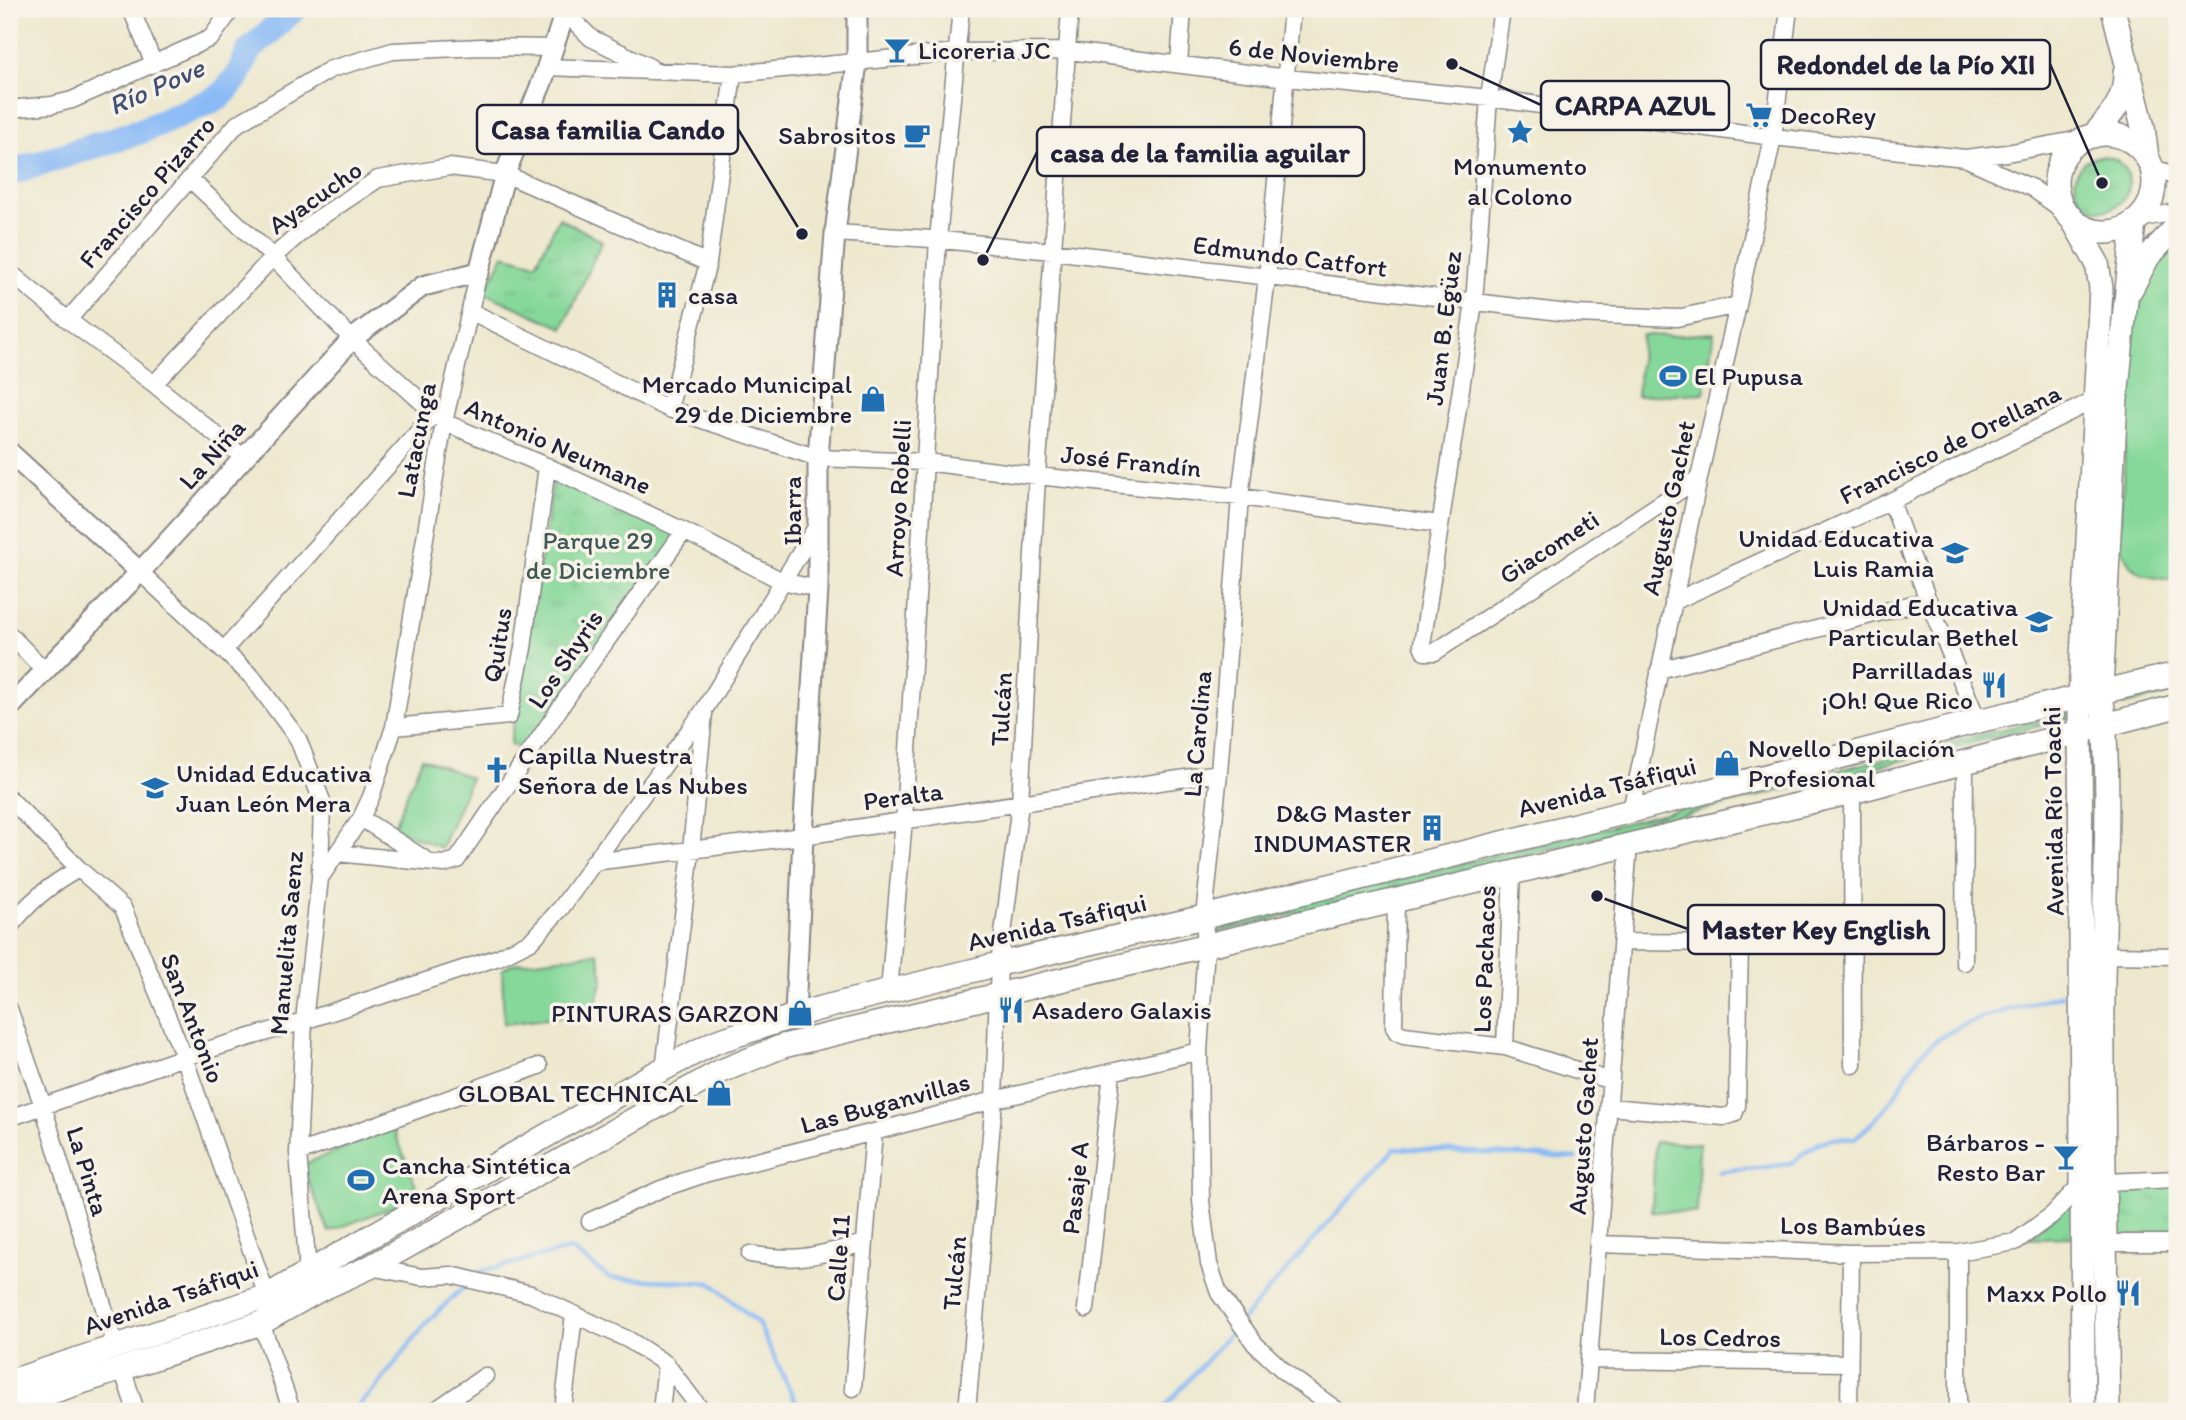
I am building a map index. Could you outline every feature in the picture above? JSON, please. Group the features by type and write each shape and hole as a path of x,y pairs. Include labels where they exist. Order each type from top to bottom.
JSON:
{"main road":[{"path":"2113,9 2123,44 2143,127 2154,181 2153,195 2136,221 2116,230 2100,231 2084,227 2069,216 2059,198 2057,172 2064,156 2089,137 2120,103 2124,90 2123,44"},
{"path":"2089,137 2111,134 2128,139 2149,162"},
{"name":"Avenida Río Toachi","path":"2069,216 2093,255 2101,278 2091,694 2105,724 2104,955 2083,1411"},
{"name":"Avenida Río Toachi","path":"2108,1411 2105,1243 2093,1182 2081,731 2091,694 2124,305 2136,221"},
{"path":"2124,305 2144,263 2177,226"},
{"name":"Avenida Tsáfiqui","path":"9,1406 267,1296 715,1042 795,1015 889,991 1205,917 1978,721 2177,674"},
{"name":"Avenida Tsáfiqui","path":"9,1382 119,1358 261,1322 318,1290 370,1267 719,1072 783,1046 1852,792 2177,706"}],"street":[{"path":"131,9 154,64"},
{"path":"9,109 72,100 154,64 211,38 232,9"},
{"name":"Ibarra","path":"795,1015 818,589 818,458 835,233 857,62 858,9"},
{"name":"Arroyo Robelli","path":"889,991 904,819 938,239 961,9"},
{"name":"Tulcán","path":"967,1411 994,1100 999,964 1020,804 1037,476 1070,9"},
{"path":"1179,64 1183,9"},
{"name":"La Carolina","path":"1292,9 1266,278 1240,497 1205,917 1206,947 1199,1051 1201,1200 1209,1264 1219,1293 1255,1343 1287,1374 1338,1411"},
{"name":"Juan B. Egüez","path":"1425,652 1422,645 1438,524 1474,303 1489,98 1502,9"},
{"name":"Augusto Gachet","path":"1631,811 1699,478 1773,137 1789,9"},
{"name":"6 de Noviembre","path":"566,10 591,38 656,70"},
{"name":"Latacunga","path":"320,878 361,818 371,797 394,727 439,418 505,174 566,10"},
{"name":"Francisco Pizarro","path":"68,320 237,124 331,69 393,51 481,47 552,48"},
{"name":"6 de Noviembre","path":"546,67 733,74 956,52 1069,51 1287,78 1489,98 1773,137 1965,158 2089,137"},
{"path":"669,409 708,263 733,74"},
{"name":"6 de Noviembre","path":"1965,158 2032,188 2069,216"},
{"path":"2149,162 2177,176"},
{"name":"Ayacucho","path":"154,384 272,257 313,222 378,179 449,167 505,174 708,263"},
{"name":"Antonio Neumane","path":"191,180 272,257 352,340 439,418 684,531 782,581 818,589"},
{"path":"2136,221 2177,212"},
{"name":"Edmundo Catfort","path":"835,233 938,239 1052,251 1576,314 1677,318 1738,305"},
{"path":"9,272 154,384 244,458"},
{"name":"La Niña","path":"9,708 140,572 352,340 422,286 479,272"},
{"path":"470,311 669,409 818,458"},
{"name":"Francisco de Orellana","path":"1673,602 1891,501 2096,399"},
{"path":"224,650 439,418"},
{"name":"Manuelita Saenz","path":"9,452 253,678 298,739 321,801 320,878 304,1021 298,1153 308,1271"},
{"name":"José Frandín","path":"818,458 925,462 1240,497 1438,524"},
{"name":"Quitus","path":"394,727 509,716 523,648 547,467"},
{"name":"Giacometi","path":"1425,652 1434,652 1699,478"},
{"path":"1891,501 1978,721"},
{"path":"9,1118 184,1057 499,957 531,941 561,908 704,710 818,524"},
{"name":"Los Shyris","path":"337,853 444,864 457,860 684,531"},
{"path":"1659,670 1928,600"},
{"path":"9,634 44,670"},
{"path":"664,1069 691,851 704,710"},
{"path":"1964,962 1965,762"},
{"name":"Peralta","path":"593,862 803,836 1219,773"},
{"path":"1852,792 1853,1065"},
{"name":"San Antonio","path":"9,798 79,869 123,908 184,1057 267,1296"},
{"path":"361,818 428,861"},
{"name":"Augusto Gachet","path":"1585,1411 1629,844"},
{"path":"9,928 19,914 61,878 79,869"},
{"name":"Los Pachacos","path":"1505,1047 1512,872"},
{"path":"1396,900 1394,1027 1397,1032 1505,1047 1611,1081"},
{"path":"1622,942 1740,943 1852,914"},
{"path":"1609,1107 1724,1117 1734,1114 1737,1106 1740,943"},
{"path":"2104,955 2177,956"},
{"name":"La Pinta","path":"9,1009 43,1106 136,1411"},
{"name":"Las Buganvillas","path":"590,1221 661,1189 708,1173 1199,1051"},
{"path":"298,1153 539,1066"},
{"name":"Pasaje A","path":"1086,1309 1112,1072"},
{"name":"Calle 11","path":"853,1388 874,1132"},
{"path":"2093,1182 2177,1179"},
{"name":"Los Bambúes","path":"1599,1244 1851,1253 1958,1252 2015,1242 2093,1182"},
{"path":"750,1254 778,1259 813,1257 864,1243"},
{"path":"2105,1243 2177,1243"},
{"path":"1958,1252 1958,1411"},
{"path":"1849,1411 1851,1253"},
{"path":"370,1267 422,1277 451,1275 531,1294 629,1339 666,1364 702,1411"},
{"path":"563,1411 575,1314"},
{"path":"261,1322 292,1411"},
{"name":"Los Cedros","path":"1590,1360 1849,1363"},
{"path":"661,1411 666,1364"},
{"path":"434,1411 485,1376"}],"green space":[{"path":"2102,156 2121,164 2129,183 2121,202 2102,210 2083,202 2075,183 2083,164"},
{"path":"559,218 602,241 563,328 484,293 504,255 536,264"},
{"path":"2177,244 2177,580 2147,576 2133,568 2119,541 2133,329 2149,283"},
{"name":"El Pupusa","path":"1714,333 1704,393 1637,396 1642,335"},
{"name":"Parque 29 de Diciembre","path":"555,470 684,531 531,753 510,744"},
{"path":"2177,684 2177,692 2124,705 2123,697"},
{"path":"2068,713 2070,718 1213,934 1211,926"},
{"path":"2093,739 2098,739 2096,954 2089,954"},
{"path":"422,758 471,778 441,848 393,828"},
{"path":"598,953 603,979 593,1013 504,1024 502,970 512,964"},
{"name":"Cancha Sintética Arena Sport","path":"393,1128 420,1196 329,1232 302,1165"},
{"path":"1655,1142 1699,1144 1697,1213 1652,1211"},
{"path":"2177,1185 2177,1236 2114,1236 2112,1186"},
{"path":"2077,1197 2076,1237 2028,1238"}],"waterway":[{"name":"Río Pove","path":"9,173 141,131 220,97 238,76 249,51 294,9"},
{"path":"1719,1172 1790,1163 1826,1140 1853,1139 1888,1105 1916,1060 1944,1035 1982,1018 2061,995"},
{"path":"1161,1411 1395,1148 1575,1158"},
{"path":"476,1276 482,1271 570,1249 610,1278 711,1283 758,1323 800,1411"},
{"path":"353,1411 376,1388 427,1322 467,1284"}],"place":[{"name":"Licoreria JC","path":"897,50"},
{"name":"CARPA AZUL","path":"1452,64"},
{"name":"DecoRey","path":"1759,115"},
{"name":"Monumento al Colono","path":"1520,132"},
{"name":"Sabrositos","path":"917,135"},
{"name":"Redondel de la Pío XII","path":"2102,183"},
{"name":"Casa familia Cando","path":"802,234"},
{"name":"casa de la familia aguilar","path":"983,260"},
{"name":"casa","path":"667,295"},
{"name":"El Pupusa","path":"1673,376"},
{"name":"Mercado Municipal 29 de Diciembre","path":"873,399"},
{"name":"Unidad Educativa Luis Ramia","path":"1955,553"},
{"name":"Unidad Educativa Particular Bethel","path":"2039,622"},
{"name":"Parrilladas ¡Oh! Que Rico","path":"1994,685"},
{"name":"Novello Depilación Profesional","path":"1727,763"},
{"name":"Capilla Nuestra Señora de Las Nubes","path":"497,770"},
{"name":"Unidad Educativa Juan León Mera","path":"155,788"},
{"name":"D&G Master INDUMASTER","path":"1432,828"},
{"name":"Master Key English","path":"1597,896"},
{"name":"Asadero Galaxis","path":"1011,1010"},
{"name":"PINTURAS GARZON","path":"800,1013"},
{"name":"GLOBAL TECHNICAL","path":"719,1093"},
{"name":"Bárbaros - Resto Bar","path":"2066,1157"},
{"name":"Cancha Sintética Arena Sport","path":"361,1180"},
{"name":"Maxx Pollo","path":"2128,1293"}]}
